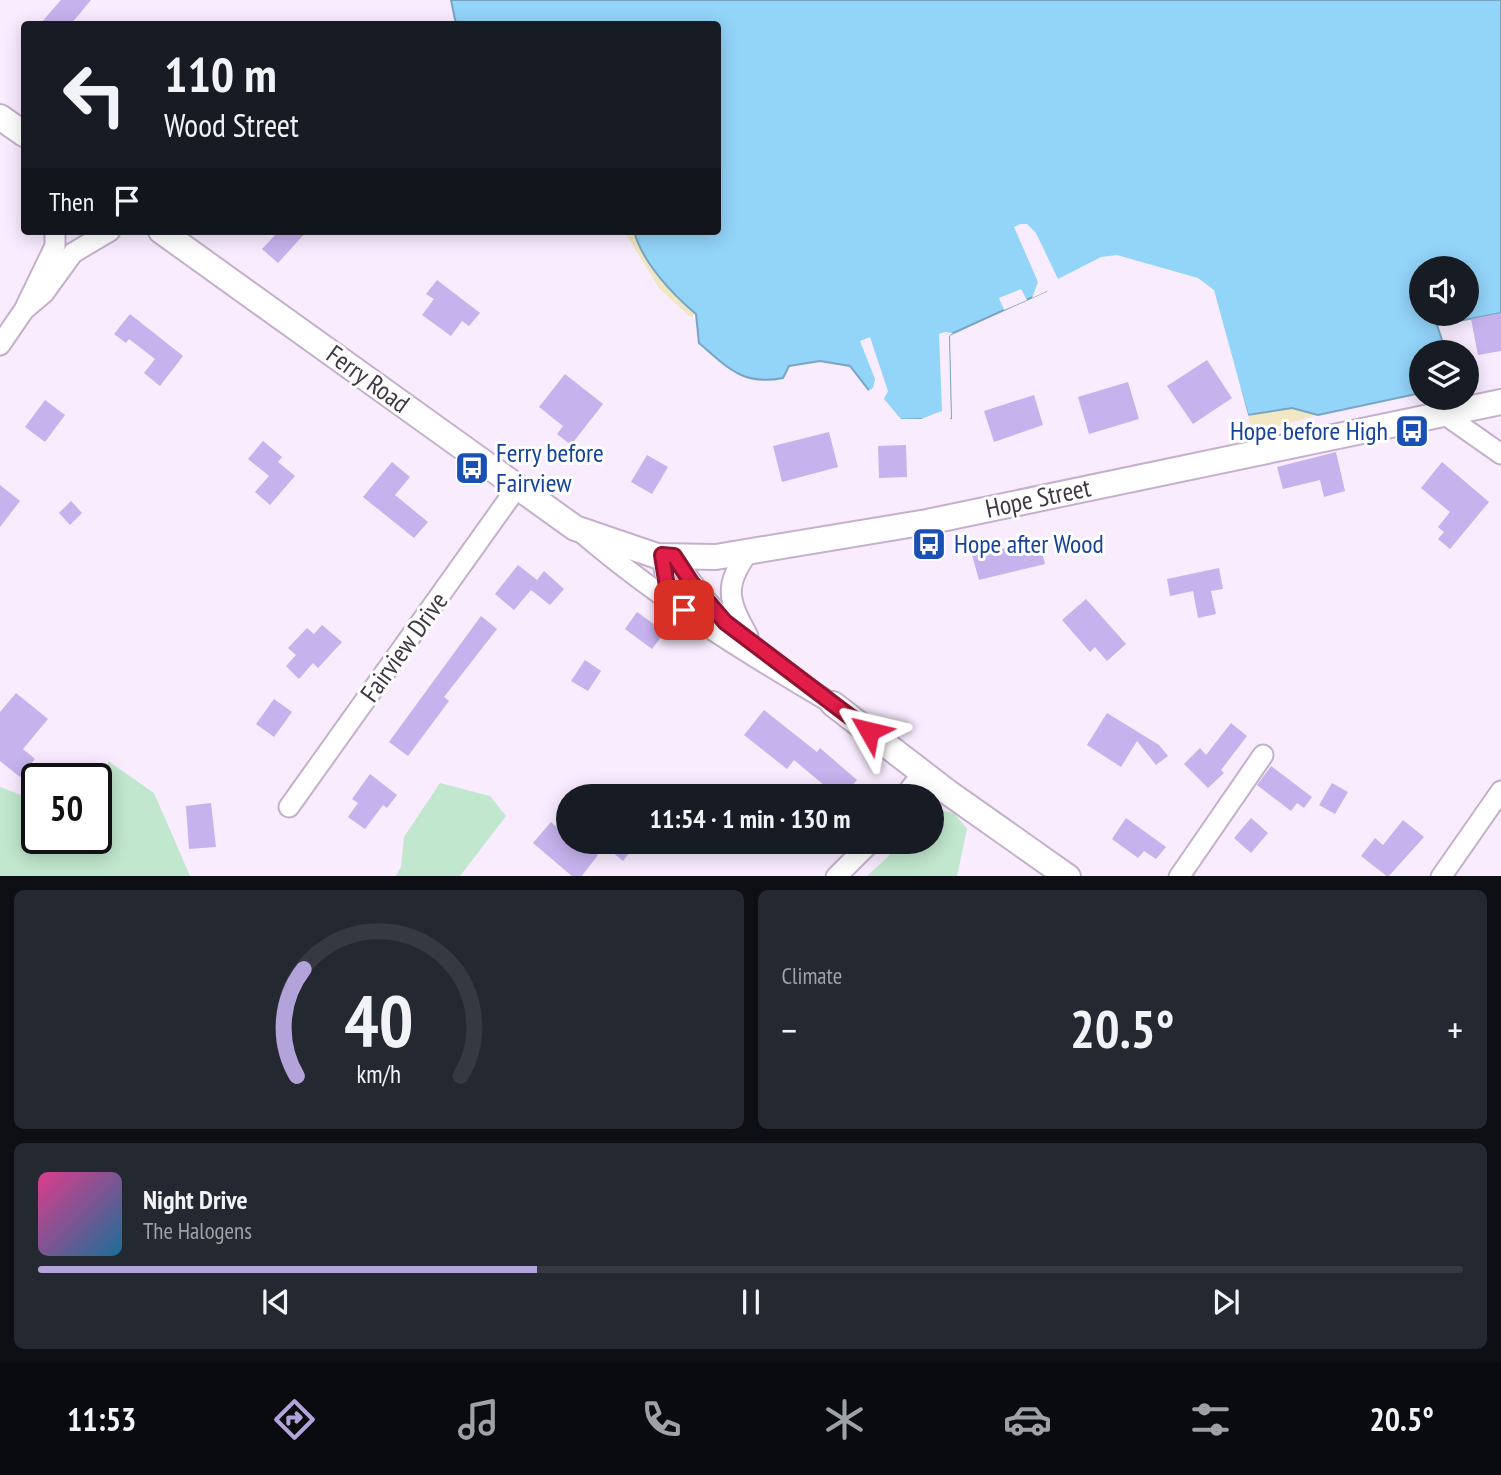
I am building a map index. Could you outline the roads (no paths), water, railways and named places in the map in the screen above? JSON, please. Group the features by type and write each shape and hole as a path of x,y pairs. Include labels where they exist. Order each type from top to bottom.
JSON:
{"main road":[{"path":"0,117 21,132"},
{"name":"Ferry Road","path":"167,235 575,528"},
{"name":"Hope Street","path":"575,528 657,556 716,557 927,522 1501,402"},
{"path":"833,704 1067,876"}],"street":[{"path":"0,345 24,310 31,290 55,246 55,235"},
{"path":"24,310 44,293 73,253 103,235"},
{"path":"1444,414 1501,454"},
{"name":"Fairview Drive","path":"289,807 518,486"},
{"path":"575,528 618,564 669,599 741,648 833,704"},
{"path":"748,551 731,578 731,593 734,610 750,640"},
{"path":"668,555 669,599"},
{"path":"668,555 725,622 833,704"},
{"path":"1180,876 1263,755"},
{"path":"914,784 923,772"},
{"path":"1442,876 1501,791"},
{"path":"837,876 859,854"}],"water":[{"path":"451,0 1501,0 1501,313 1479,317 1479,256 1409,256 1409,326 1437,326 1442,340 1409,340 1409,396 1318,415 1292,408 1248,415 1210,291 1110,262 949,335 951,418 892,420 850,366 820,361 789,366 783,378 769,380 746,377 728,367 699,343 696,314 659,277 635,235 721,235 721,21 455,21"}],"place":[{"name":"Hope before High","path":"1412,431"},
{"name":"Ferry before Fairview","path":"472,468"},
{"name":"Hope after Wood","path":"929,544"}]}
